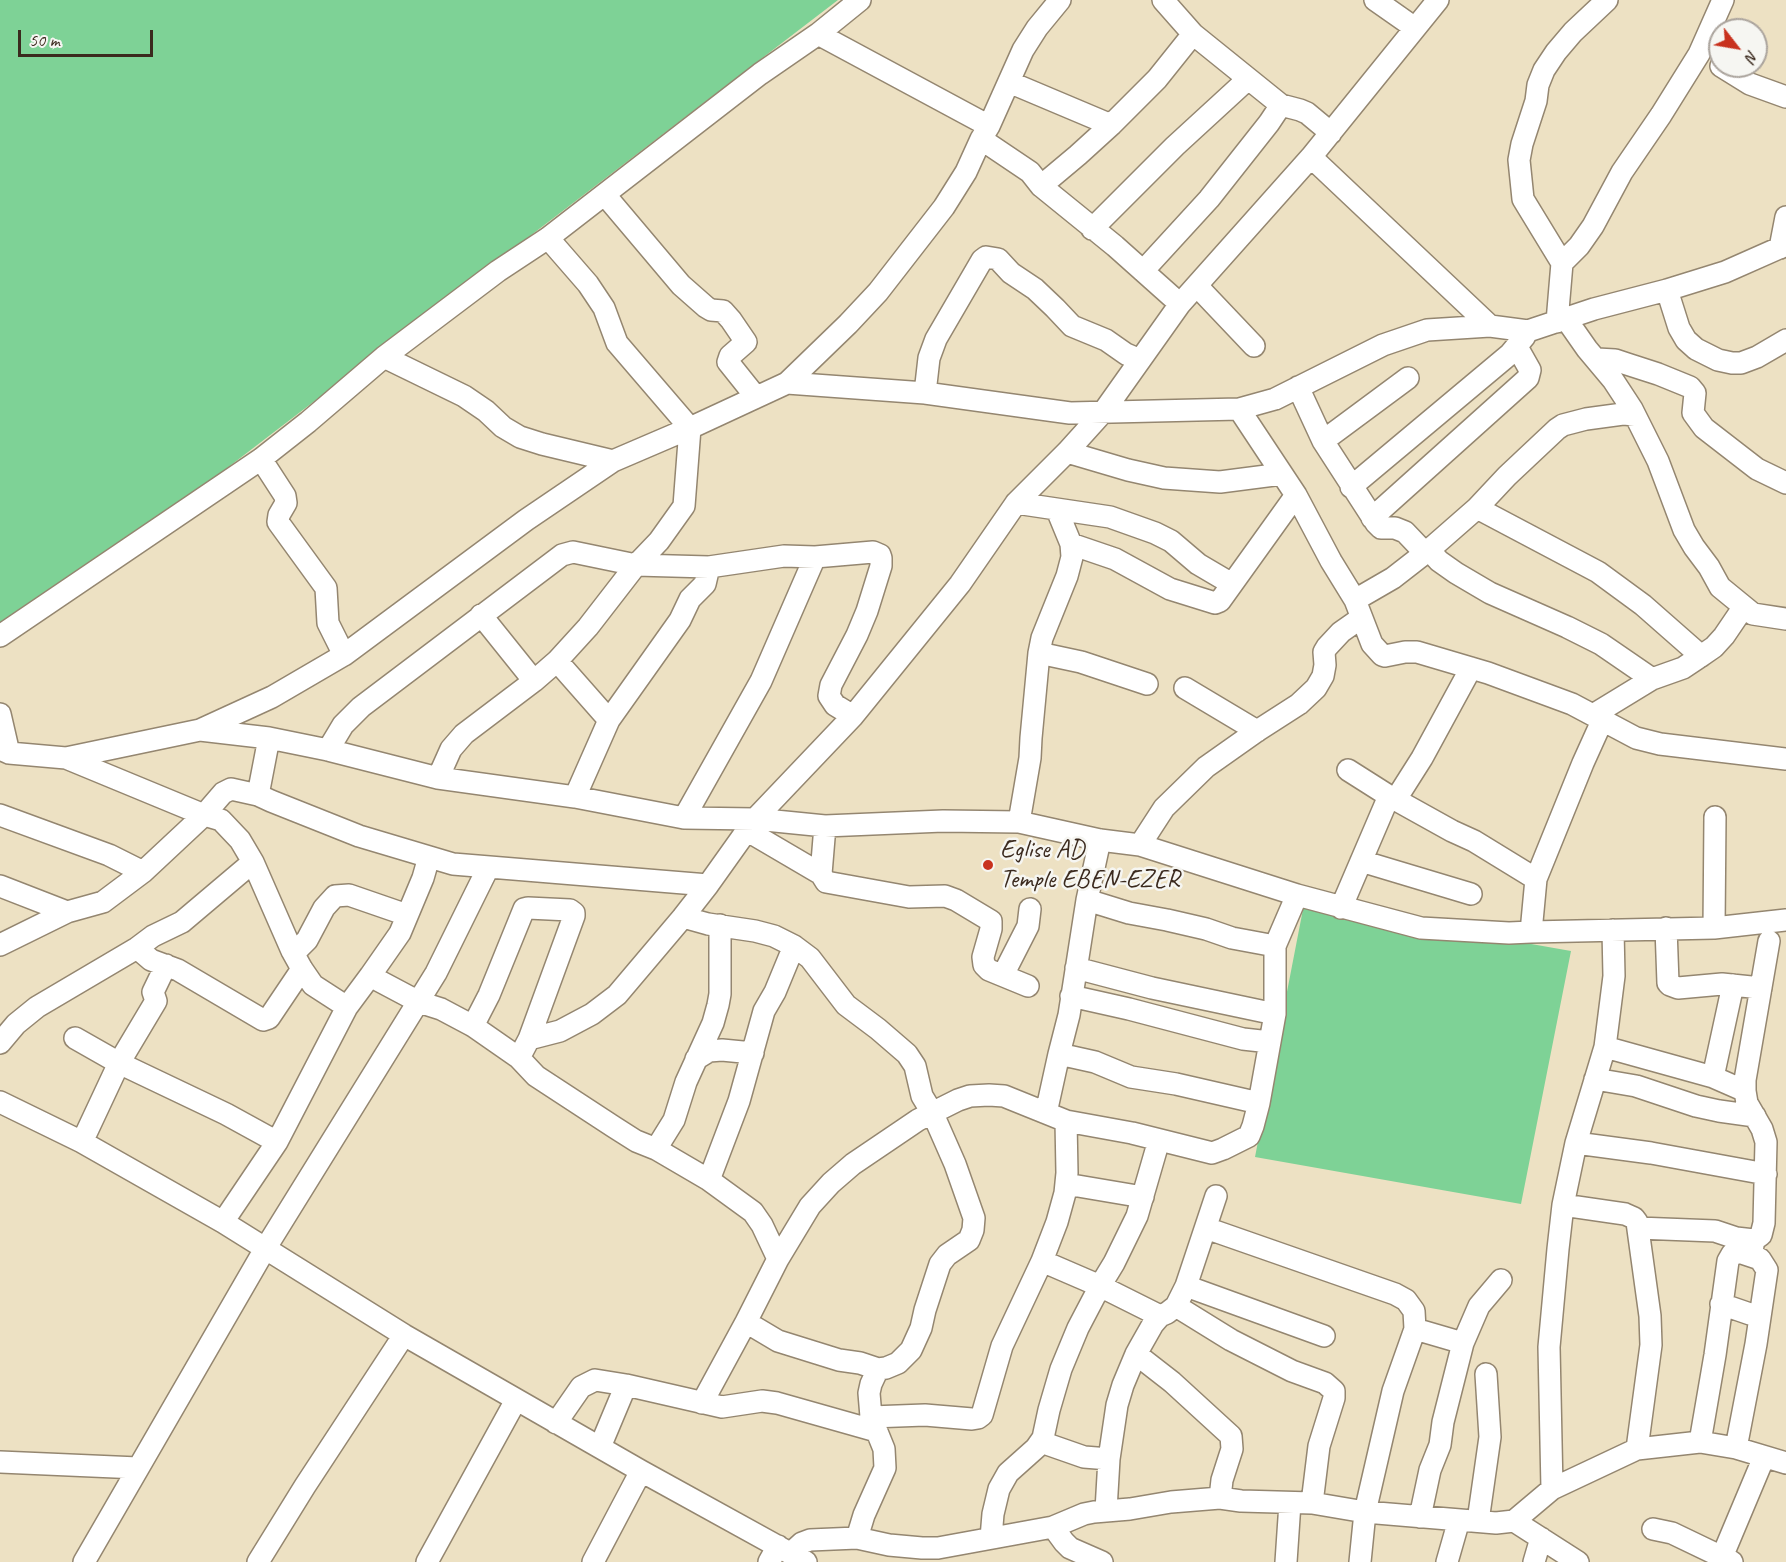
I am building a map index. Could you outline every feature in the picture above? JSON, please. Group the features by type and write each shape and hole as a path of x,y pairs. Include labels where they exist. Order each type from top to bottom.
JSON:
{"street":[{"path":"0,636 261,459 384,357 498,271 548,238 760,74 818,34 860,0"},
{"path":"66,758 200,729 272,697 344,654 526,520 613,461 787,383 878,292 944,207 966,172 1023,50 1037,28 1060,0"},
{"path":"1163,0 1193,34 1248,79 1281,105 1300,110 1331,133"},
{"path":"1375,0 1415,28"},
{"path":"529,1039 560,1031 592,1014 616,995 683,917 751,824 853,716 960,584 1016,502 1067,452 1104,411 1180,304 1311,158 1438,0"},
{"path":"1606,0 1573,32 1544,70 1519,160 1523,199 1563,263 1562,321 1613,380 1635,415 1658,461 1684,530 1694,547 1710,567 1720,587 1743,608 1753,614 1786,619"},
{"path":"1563,263 1579,246 1593,225 1622,172 1699,54 1723,0"},
{"path":"818,34 985,133 1030,172 1041,186 1065,204 1180,304"},
{"path":"1041,186 1078,155 1156,79 1193,34"},
{"path":"1699,54 1708,59"},
{"path":"1740,78 1786,97"},
{"path":"1092,229 1175,146 1248,79"},
{"path":"1008,82 1111,124"},
{"path":"1143,271 1209,199 1281,105"},
{"path":"1311,158 1490,326 1523,339"},
{"path":"605,195 681,285 706,307 723,311 732,320 746,342 730,356 728,362 756,397"},
{"path":"1351,487 1523,339 1594,309 1725,272 1783,247 1786,217"},
{"path":"438,778 451,749 464,734 557,661 595,619 636,564 659,541 684,506 690,428 617,343 604,308 588,284 548,238"},
{"path":"925,393 929,358 936,339 982,260 986,257 998,259 1011,273 1055,308 1072,326 1106,340 1126,354 1140,360"},
{"path":"1197,286 1254,346"},
{"path":"1667,290 1679,328 1686,340 1718,360 1741,363 1757,357 1786,340"},
{"path":"787,383 925,393 1070,412 1239,409 1275,399 1383,345 1427,330 1490,326"},
{"path":"1372,518 1528,378 1530,370 1523,339"},
{"path":"384,357 464,396 486,411 503,427 520,437 613,461"},
{"path":"1596,359 1615,360 1690,387 1695,393 1693,413 1704,428 1757,469 1786,483"},
{"path":"1323,441 1408,378"},
{"path":"1298,387 1323,441 1351,487 1381,528 1395,528 1405,532 1456,573 1490,593 1601,644 1652,679"},
{"path":"1239,409 1296,495 1358,609 1372,645 1382,655 1417,652 1471,668 1550,695 1636,738 1660,744 1786,759"},
{"path":"1140,845 1164,808 1206,767 1299,704 1316,688 1323,676 1324,652 1358,609 1477,508 1557,429 1563,425 1586,419 1623,414 1635,415"},
{"path":"1067,452 1164,478 1220,482 1282,474"},
{"path":"261,459 285,496 286,503 278,522 326,588 328,623 344,654"},
{"path":"1071,544 1115,559 1170,589 1208,603 1215,603 1220,601 1296,495"},
{"path":"1016,502 1110,517 1155,533 1171,541 1198,564 1232,584"},
{"path":"1477,508 1598,572 1643,605 1701,656"},
{"path":"1019,822 1030,758 1039,652 1072,557 1071,544 1057,510"},
{"path":"328,750 343,725 361,707 562,555 573,552 636,564 709,567 784,556 816,557 873,552 880,555 881,566 867,611 831,685 829,696 831,701 853,716"},
{"path":"684,818 761,681 816,557"},
{"path":"575,797 609,720 680,620 690,599 705,584 709,567"},
{"path":"1532,932 1536,879 1583,763 1597,718 1652,679 1683,668 1714,647 1743,608"},
{"path":"481,615 534,681"},
{"path":"1039,652 1082,662 1147,684"},
{"path":"557,661 609,720"},
{"path":"1341,908 1392,798 1422,758 1471,668"},
{"path":"1185,688 1257,731"},
{"path":"0,714 4,751 66,758 221,820 240,840 253,862 302,969 313,985 347,1007"},
{"path":"200,729 269,738 328,750 438,778 575,797 684,818 751,824 825,826 943,821 1019,822 1100,840 1140,845 1297,896 1421,928 1509,933 1714,928 1786,920"},
{"path":"258,795 269,738"},
{"path":"1348,770 1392,798 1474,841 1536,879"},
{"path":"0,945 67,912 103,902 142,872 231,789 258,795 359,836 453,864 708,885"},
{"path":"0,814 109,855 142,872"},
{"path":"1714,928 1715,817"},
{"path":"751,824 821,874 826,882 909,897 945,896 979,913 991,921 992,925 983,957 984,965 989,970 1028,986"},
{"path":"821,874 825,826"},
{"path":"1046,1113 1069,1015 1087,900 1100,840"},
{"path":"223,1222 277,1142 347,1007 400,933 423,878 429,857"},
{"path":"1361,861 1471,894"},
{"path":"0,1043 16,1024 37,1007 137,948 153,936 182,922 253,862"},
{"path":"84,1562 265,1250 436,973 488,868"},
{"path":"0,886 67,912"},
{"path":"292,951 297,950 307,940 330,900 339,895 349,895 407,915"},
{"path":"702,1403 778,1259 810,1206 853,1164 918,1120 958,1100 970,1096 1004,1096 1066,1121 1132,1133 1205,1152 1216,1153 1249,1136 1259,1103 1275,1014 1275,946 1297,896"},
{"path":"1087,900 1130,914 1177,922 1232,938 1275,946"},
{"path":"473,1026 489,995 525,909 570,910 574,916 529,1039 519,1058"},
{"path":"1003,975 1028,926 1030,909"},
{"path":"683,917 755,930 794,946 810,958 846,1005 907,1054 915,1066 922,1096 933,1114 974,1218 969,1240 945,1256 940,1264 921,1328 911,1350 898,1363 878,1369 839,1360 778,1341 746,1322"},
{"path":"1700,1442 1728,1261 1736,1251 1752,1248 1761,1235 1776,1198 1766,1174 1766,1142 1762,1129 1746,1100 1745,1091 1761,988 1777,945 1756,923"},
{"path":"656,1149 674,1120 686,1082 713,1023 718,1005 720,982 720,925"},
{"path":"1666,928 1668,983 1670,985 1678,988 1711,984 1761,988"},
{"path":"1552,1489 1549,1347 1563,1205 1576,1143 1605,1047 1614,976 1613,930"},
{"path":"709,1180 739,1101 764,1011 775,992 794,946"},
{"path":"137,948 152,960 178,970 262,1020 268,1018 302,969"},
{"path":"82,1142 119,1063 156,1001 153,992 166,966"},
{"path":"1076,968 1152,988 1275,1014"},
{"path":"370,976 419,1002 441,1009 473,1026 519,1058 536,1076 614,1128 709,1180 753,1212 762,1225 778,1259"},
{"path":"1713,1077 1733,985"},
{"path":"1071,996 1243,1039 1270,1042"},
{"path":"75,1038 119,1063 226,1114 277,1142"},
{"path":"1605,1047 1713,1077 1745,1091"},
{"path":"696,1059 709,1051 753,1053"},
{"path":"1059,1054 1095,1062 1131,1077 1176,1084 1259,1103"},
{"path":"1595,1079 1636,1086 1696,1106 1755,1116"},
{"path":"0,1102 82,1142 223,1222 404,1335 786,1556 810,1540 857,1538 889,1545 922,1548 951,1546 1053,1527 1084,1514 1106,1510 1220,1498 1241,1501 1312,1503 1365,1512 1469,1521 1514,1521 1578,1562"},
{"path":"556,1423 581,1388 595,1380 722,1407 762,1401 874,1424 925,1415 972,1419 981,1417 1002,1347 1057,1222 1066,1184 1066,1121"},
{"path":"991,1538 996,1498 1002,1482 1008,1473 1041,1442 1061,1369 1077,1328 1114,1263 1137,1216 1158,1140"},
{"path":"1576,1143 1651,1153 1766,1174"},
{"path":"1066,1184 1143,1197"},
{"path":"1106,1510 1109,1459 1122,1385 1136,1354 1186,1286 1216,1196"},
{"path":"1563,1205 1625,1214 1634,1218 1638,1228 1650,1316 1651,1345 1637,1449"},
{"path":"1206,1228 1395,1294 1406,1300 1414,1311 1415,1329 1393,1391 1365,1512 1360,1562"},
{"path":"1638,1228 1715,1231 1736,1238 1752,1248 1767,1270 1736,1449"},
{"path":"1042,1260 1100,1286 1168,1311 1292,1371 1328,1385 1334,1391 1334,1398 1319,1446 1312,1503"},
{"path":"1420,1517 1431,1467 1440,1444 1443,1422 1463,1343 1479,1306 1501,1280"},
{"path":"1186,1286 1324,1336"},
{"path":"1721,1304 1760,1315"},
{"path":"1415,1329 1463,1343"},
{"path":"258,1562 404,1335"},
{"path":"1136,1354 1231,1436 1232,1449 1225,1470 1220,1498"},
{"path":"857,1538 864,1515 885,1468 884,1449 874,1424 869,1390 878,1369"},
{"path":"1447,1562 1469,1521 1490,1437 1486,1374"},
{"path":"600,1447 626,1385"},
{"path":"427,1562 516,1400"},
{"path":"1041,1442 1084,1457 1109,1459"},
{"path":"1514,1521 1552,1489 1637,1449 1700,1442 1786,1463"},
{"path":"1653,1528 1672,1533 1727,1559 1764,1457"},
{"path":"0,1462 138,1468"},
{"path":"593,1562 640,1471"},
{"path":"1286,1562 1290,1503"},
{"path":"1053,1527 1070,1548 1102,1562"},
{"path":"1534,1562 1540,1538"}],"green space":[{"path":"0,0 838,0 0,642"},
{"path":"1304,904 1571,951 1521,1204 1255,1157"}],"place":[{"name":"Eglise AD Temple EBEN-EZER","path":"988,865"}]}
